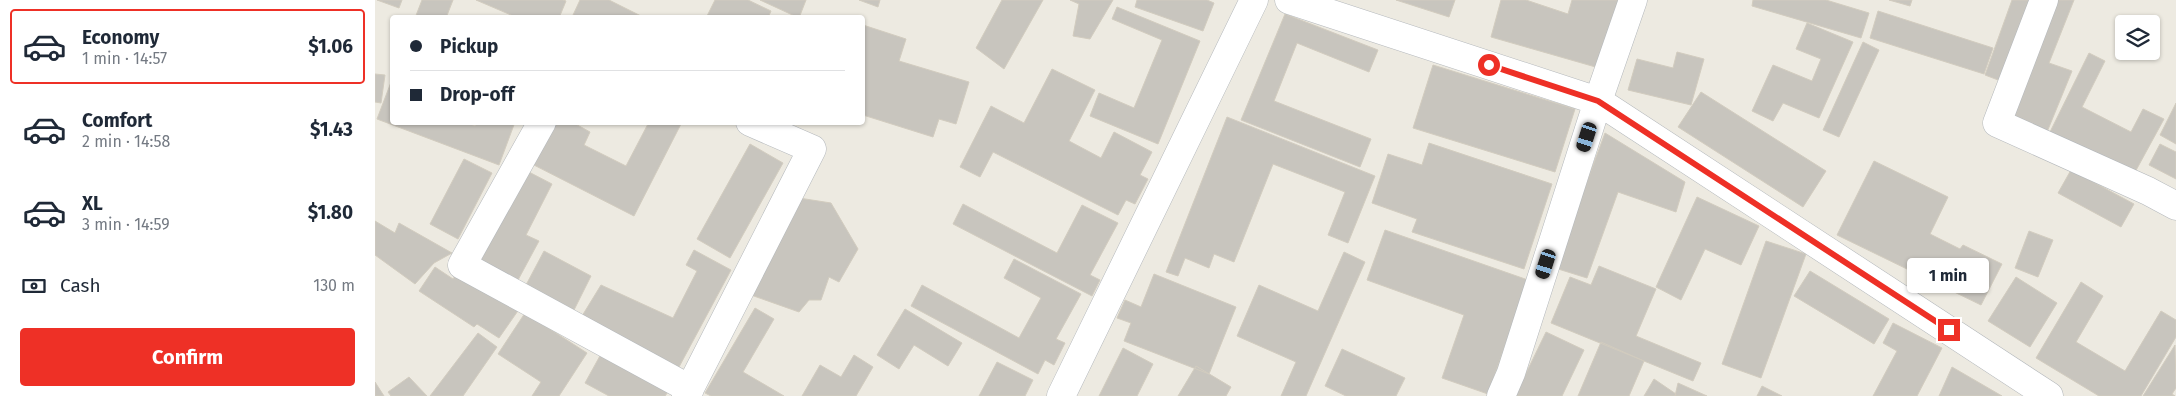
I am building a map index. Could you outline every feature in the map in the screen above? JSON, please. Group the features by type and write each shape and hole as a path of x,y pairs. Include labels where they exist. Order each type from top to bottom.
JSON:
{"street":[{"path":"1061,396 1254,0"},
{"path":"1289,0 1598,101 2049,396"},
{"path":"1501,396 1511,373 1598,101 1633,0"},
{"path":"2044,0 1997,123 2176,206"},
{"path":"540,125 462,265 688,392 812,149 757,125"}],"building":[{"path":"377,0 402,0 399,8"},
{"path":"422,0 453,0 447,15 416,15"},
{"path":"476,0 566,1 560,15 511,15"},
{"path":"580,0 609,0 639,15 573,15"},
{"path":"715,0 748,0 771,11 769,15 708,15"},
{"path":"760,0 806,0 800,15 792,15"},
{"path":"859,0 880,0 878,7"},
{"path":"1002,0 1043,0 1004,69 976,48"},
{"path":"1070,0 1113,0 1090,39 1073,36 1079,4"},
{"path":"1137,0 1207,0 1214,3 1203,31 1135,7"},
{"path":"1396,0 1455,0 1449,17"},
{"path":"1501,0 1526,0 1568,14 1572,0 1619,0 1599,68 1491,37"},
{"path":"1753,0 1826,0 1869,13 1861,38 1752,6"},
{"path":"1889,0 1912,0 1910,6"},
{"path":"2012,0 2037,0 2006,83 1985,75"},
{"path":"2052,0 2074,0 2049,63 2072,71 2047,132 2006,115"},
{"path":"1117,7 1200,41 1158,144 1090,116 1099,93 1134,108 1162,40 1112,19"},
{"path":"1878,11 1993,48 1984,74 1870,38"},
{"path":"1285,14 1378,50 1369,72 1297,43 1274,101 1371,139 1360,167 1241,120"},
{"path":"1807,23 1853,42 1819,118 1783,103 1773,121 1752,111 1773,65 1812,81 1821,59 1796,49"},
{"path":"865,26 906,39 899,61 969,82 956,124 939,119 933,137 865,116"},
{"path":"1863,42 1879,50 1839,137 1823,130"},
{"path":"1677,52 1704,59 1691,105 1628,90 1637,59 1673,68"},
{"path":"2089,53 2105,61 2082,107 2131,132 2143,109 2164,119 2134,174 2050,132"},
{"path":"1433,65 1575,109 1555,172 1413,128"},
{"path":"1052,69 1095,90 1069,141 1101,158 1114,132 1152,152 1140,175 1148,179 1135,204 1126,200 1118,215 993,152 980,177 960,167 991,106 1024,123"},
{"path":"375,74 385,75 381,103 375,102"},
{"path":"390,85 390,124 377,119"},
{"path":"1701,92 1826,171 1803,207 1678,127"},
{"path":"2176,103 2176,144 2160,135"},
{"path":"1227,117 1375,176 1348,243 1328,235 1345,192 1273,164 1234,262 1214,254 1209,268 1185,258 1178,276 1166,272"},
{"path":"393,125 514,125 499,165"},
{"path":"549,125 577,125 590,132 584,145 626,166 647,125 680,125 634,216 530,163"},
{"path":"1605,133 1685,182 1676,212 1618,192 1587,278 1555,268"},
{"path":"1429,143 1552,184 1524,269 1412,232 1417,219 1372,203 1388,154 1422,165"},
{"path":"750,144 783,163 730,258 697,239"},
{"path":"2160,144 2176,152 2176,179 2149,165"},
{"path":"464,159 492,173 458,239 430,224"},
{"path":"1874,161 1948,197 1930,234 1960,249 1963,245 2002,264 1981,305 1837,235"},
{"path":"525,170 552,184 526,235 539,241 518,280 479,260"},
{"path":"2071,170 2134,204 2121,227 2058,193"},
{"path":"1697,197 1759,226 1741,265 1705,249 1681,300 1656,287"},
{"path":"799,198 831,203 858,249 839,282 829,277 821,300 809,300 799,312 751,295"},
{"path":"963,204 1057,253 1082,205 1118,223 1090,275 1100,280 1092,296 953,224"},
{"path":"375,221 395,233 399,223 452,253 434,263 415,284 375,255"},
{"path":"1385,230 1528,280 1488,394 1442,378 1464,315 1367,280"},
{"path":"2029,231 2053,240 2038,277 2015,268"},
{"path":"1766,241 1806,254 1761,378 1722,364"},
{"path":"694,250 731,270 679,367 582,316 601,285 673,318 697,271 686,265"},
{"path":"544,251 591,276 574,310 526,285"},
{"path":"1344,252 1365,262 1306,396 1281,396 1296,362 1237,336 1259,285 1318,311"},
{"path":"1014,259 1081,294 1056,339 1065,343 1054,365 1045,360 1038,374 911,306 922,285 1019,338 1041,298 1004,278"},
{"path":"1599,266 1656,289 1636,336 1701,363 1693,381 1551,323 1570,277 1591,285"},
{"path":"435,267 453,279 460,268 522,305 499,338 477,324 474,327 419,291"},
{"path":"1810,271 1889,319 1874,344 1794,296"},
{"path":"1154,274 1236,307 1209,374 1124,341 1131,323 1117,318 1125,300 1141,307"},
{"path":"2016,277 2057,303 2030,347 1988,321"},
{"path":"2081,282 2103,296 2076,342 2125,371 2161,311 2176,320 2176,337 2141,396 2099,396 2036,358"},
{"path":"755,308 774,319 743,372 784,396 711,396 705,393"},
{"path":"905,309 962,343 948,366 914,345 899,369 877,355"},
{"path":"525,313 587,353 559,396 532,396 541,382 498,354"},
{"path":"1893,323 1942,348 1917,396 1873,396 1897,351 1883,343"},
{"path":"1546,332 1584,350 1562,396 1515,396"},
{"path":"478,333 497,347 463,396 430,396"},
{"path":"1601,342 1644,361 1629,396 1578,396"},
{"path":"2175,345 2176,388 2172,394 2175,396 2143,396"},
{"path":"1123,348 1153,364 1137,396 1099,396"},
{"path":"1342,349 1405,378 1396,396 1346,396 1325,386"},
{"path":"601,354 668,392 665,396 609,396 585,383"},
{"path":"854,355 873,367 856,396 802,396 820,365 841,377"},
{"path":"997,362 1033,380 1025,396 979,396"},
{"path":"1196,366 1231,387 1226,396 1178,396"},
{"path":"1952,367 2002,396 1939,396"},
{"path":"409,377 427,396 391,396 388,392"},
{"path":"1654,379 1676,394 1675,396 1644,396"},
{"path":"375,382 384,396 375,396"},
{"path":"1678,383 1707,396 1675,396"},
{"path":"1762,386 1782,396 1757,396"}],"route":[{"path":"1489,65 1598,101 1949,330"}]}
